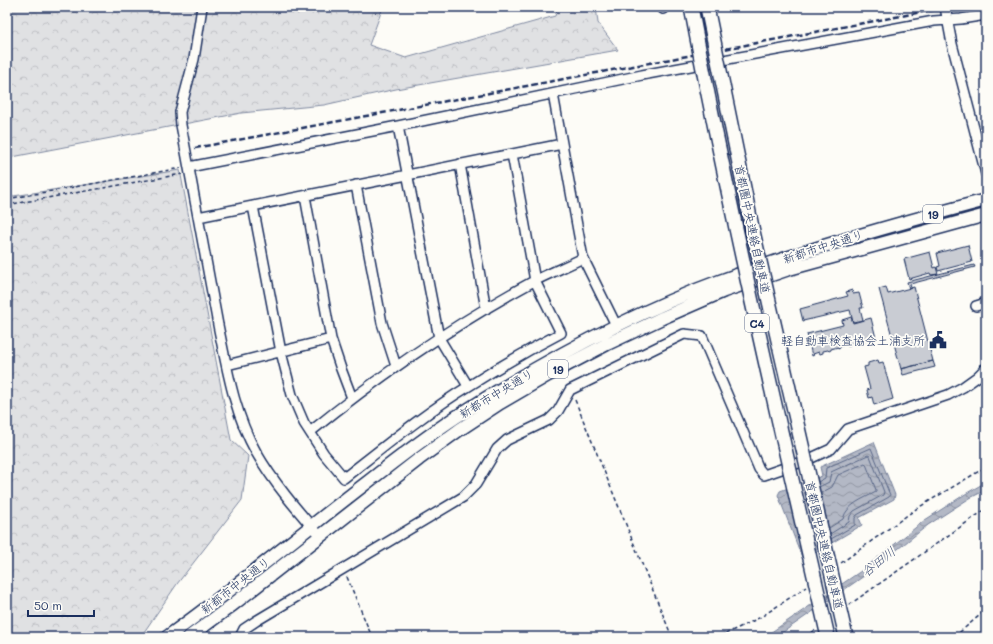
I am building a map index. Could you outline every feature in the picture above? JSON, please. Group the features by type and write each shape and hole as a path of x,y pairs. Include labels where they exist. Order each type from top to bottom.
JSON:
{"highway":[{"name":"首都圏中央連絡自動車道","path":"691,7 734,224 828,637"},
{"name":"首都圏中央連絡自動車道","path":"707,7 752,227 846,637"}],"main road":[{"name":"新都市中央通り","path":"167,637 195,617 417,444 455,418 544,364 616,325 718,282 788,257 880,228 986,200"},
{"name":"新都市中央通り","path":"190,637 419,459 500,403 548,375 662,318 724,291 789,269 986,215"}],"street":[{"path":"202,7 194,59 180,112 181,125 230,384 243,423 256,452 274,480 320,536"},
{"path":"944,7 952,44 986,174"},
{"path":"190,170 642,75 934,21 986,15"},
{"path":"553,94 583,258 616,325"},
{"path":"398,126 439,338 468,386"},
{"path":"198,217 562,144"},
{"path":"254,206 280,352 292,395 310,432 324,454 344,478 468,386 532,348 561,334 534,281 512,154"},
{"path":"460,164 486,309"},
{"path":"356,185 382,323 396,366"},
{"path":"305,196 331,339 352,398"},
{"path":"310,432 352,398 396,366 439,338 534,281 583,258"},
{"path":"976,306 986,304"},
{"path":"240,637 244,629 256,621 462,497 476,484 497,449 507,440 549,420 558,411 570,390 684,334 702,336 759,469 764,475 808,460 831,449 848,429 948,395 963,387 977,377 986,368"},
{"path":"227,365 331,339"}],"path":[{"path":"7,199 190,170"},
{"path":"7,205 190,170"},
{"path":"570,390 672,637"},
{"path":"916,509 986,467"},
{"path":"849,604 986,509"},
{"path":"343,568 372,637"},
{"path":"954,637 986,610"},
{"path":"806,637 818,628"}],"green space":[{"path":"7,7 383,7 369,45 406,58 555,16 558,7 596,7 598,23 618,50 396,89 324,105 241,113 7,158"},
{"path":"180,170 231,440 248,456 242,500 177,584 144,632 134,637 7,637 7,197"}],"water":[{"path":"874,442 895,495 894,499 859,518 862,525 803,560 778,495 780,491 822,476 820,467"},
{"name":"谷田川","path":"986,482 986,490 970,498 928,525 864,576 776,637 763,637 861,571 925,520"}],"pier":[{"path":"801,482 815,540 814,545 817,555 805,562 802,549 798,544 787,486"}],"building":[{"path":"968,245 972,262 938,271 937,267 940,266 937,253"},
{"path":"930,252 934,268 936,267 938,274 931,275 930,273 909,279 904,259"},
{"path":"974,265 975,267 910,284 911,288 909,289 907,282"},
{"path":"886,287 888,294 914,287 933,361 901,369 879,289"},
{"path":"852,290 853,294 859,293 863,308 860,308 863,320 853,322 850,310 803,321 800,309 848,296 846,292"},
{"path":"851,317 853,323 871,318 876,338 868,339 866,342 865,340 859,341 857,344 856,342 849,344 850,346 840,346 838,349 838,347 829,351 823,351 823,353 820,354 819,352 813,354 814,355 812,356 807,334 843,325 842,320"},
{"path":"878,360 879,363 883,362 893,399 874,405 872,397 869,398 867,390 870,389 864,367 868,366 868,363"},
{"path":"933,361 935,367 903,375 901,369"}],"railway":[{"path":"195,148 949,7"}],"place":[{"name":"軽自動車検査協会土浦支所","path":"938,340"}]}
